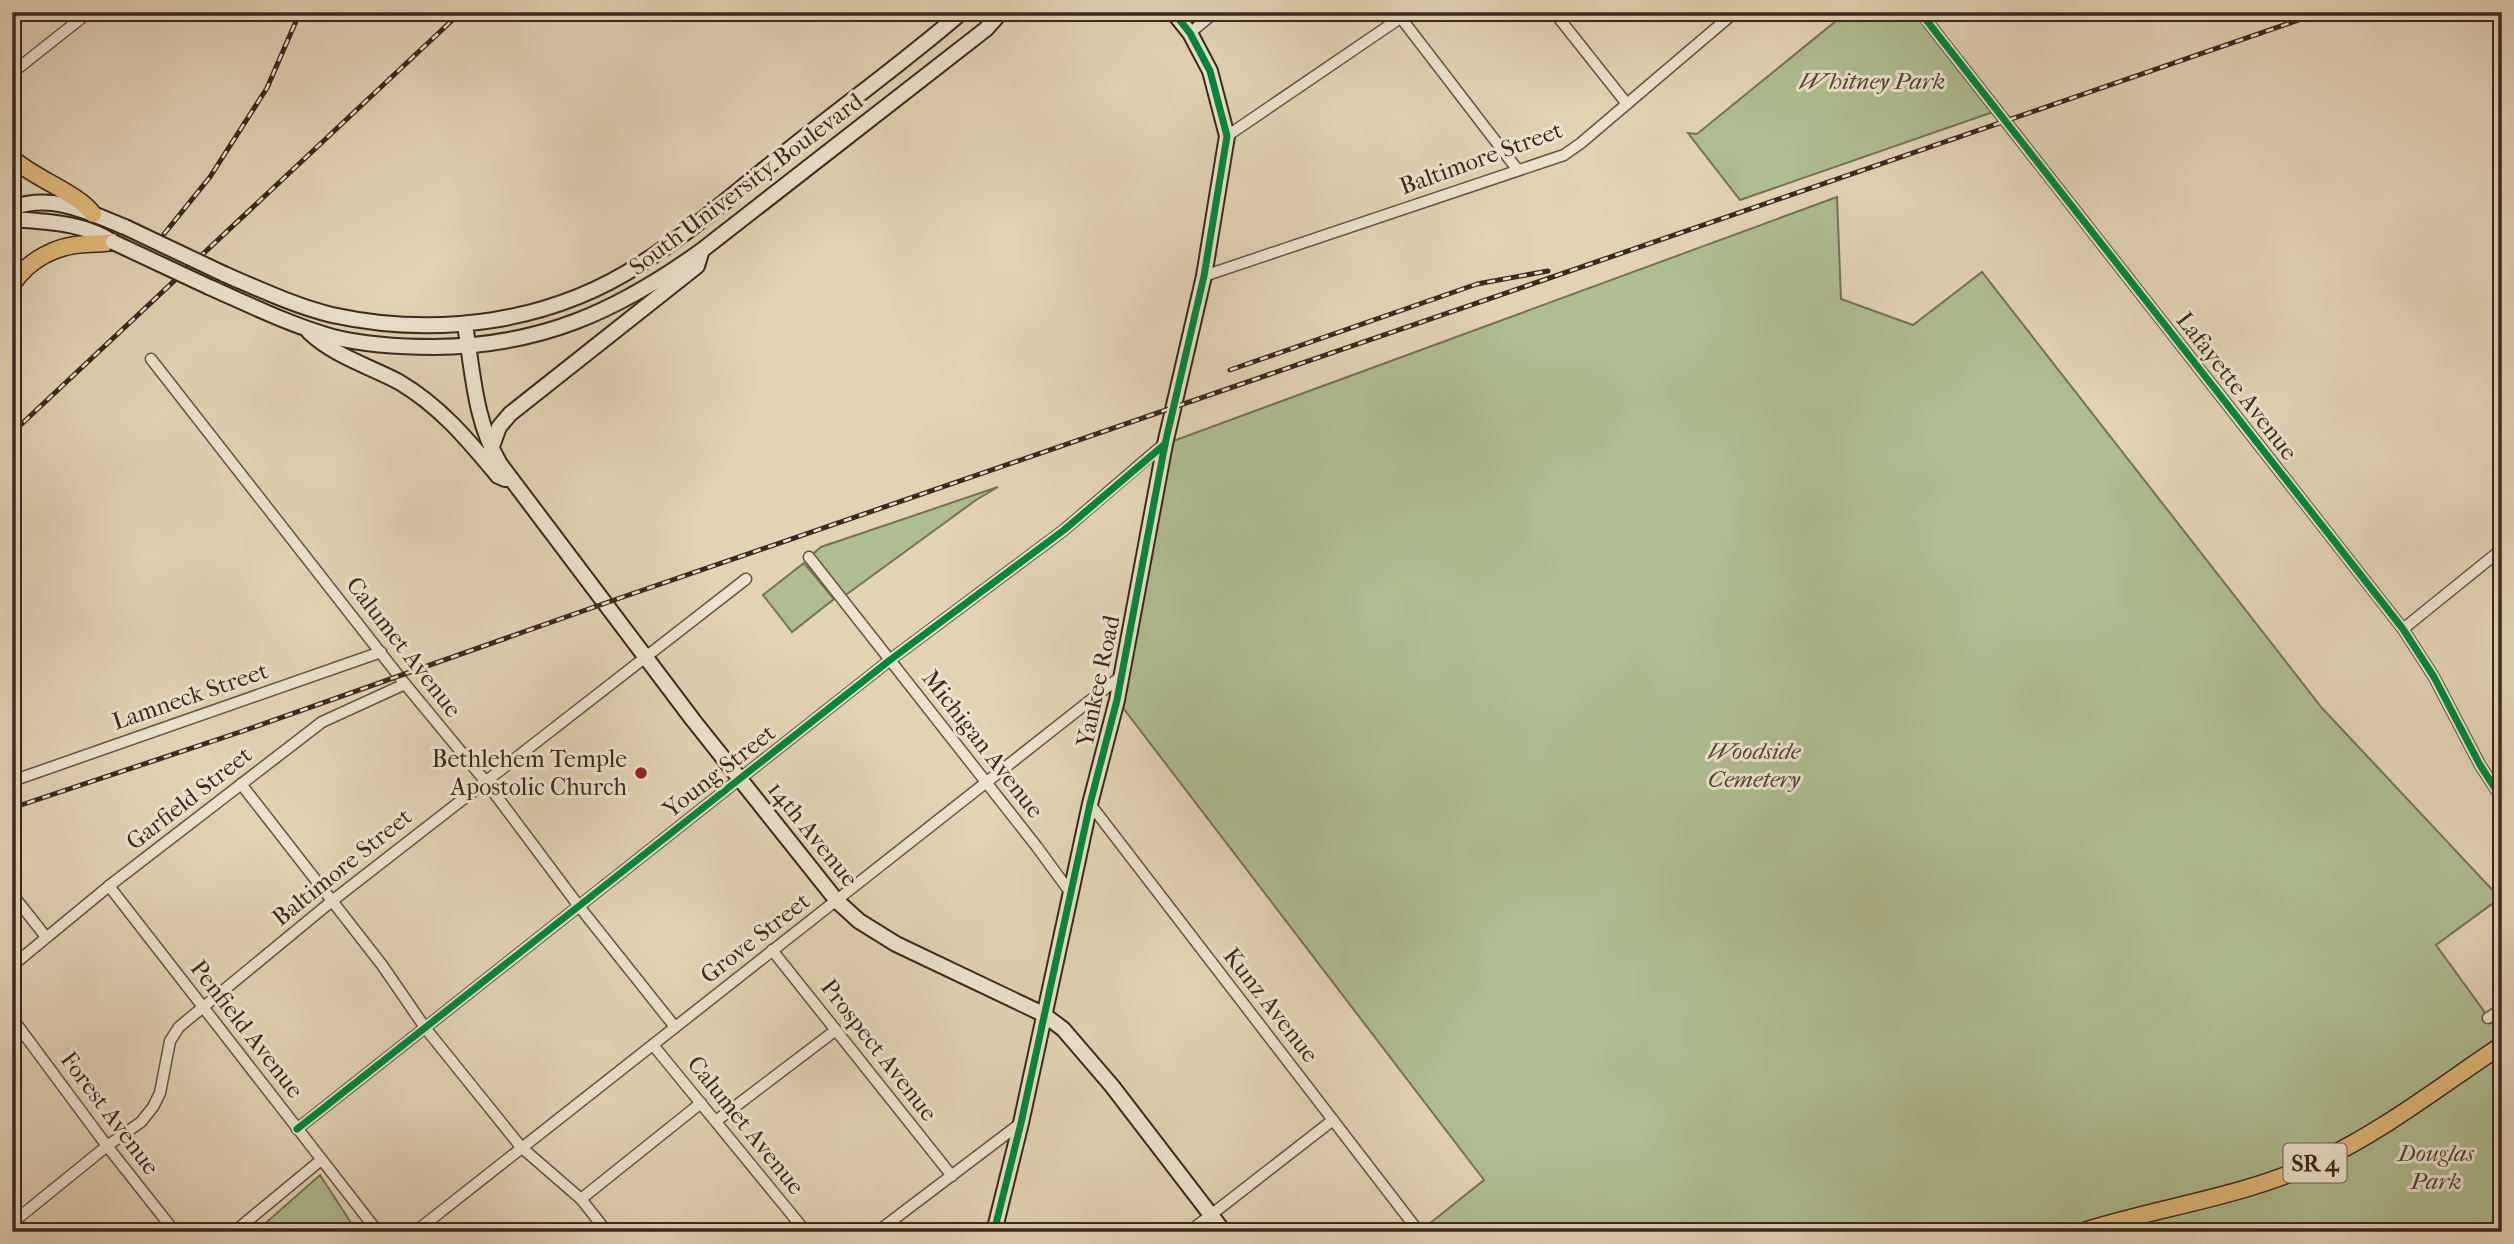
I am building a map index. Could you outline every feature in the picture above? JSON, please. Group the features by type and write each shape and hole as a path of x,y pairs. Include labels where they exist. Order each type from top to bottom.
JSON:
{"main road":[{"name":"South University Boulevard","path":"12,208 38,201 58,203 93,214 276,297 332,315 425,326 465,325 553,306 592,291 641,264 962,12"},
{"name":"South University Boulevard","path":"12,219 83,227 209,287 305,328 336,337 391,346 469,346 530,336 582,320 657,282 701,251 986,29 1002,12"},
{"path":"986,29 1016,12"},
{"path":"1173,12 1190,33 1210,71 1227,136"},
{"name":"Yankee Road","path":"994,1232 1021,1123 1070,892 1120,677 1165,444 1203,276 1227,136"},
{"path":"12,158 41,179 88,206 93,214"},
{"path":"12,285 29,265 57,249 113,242"},
{"path":"491,449 499,427 510,414 697,266 701,251"},
{"name":"14th Avenue","path":"465,325 477,405 491,449 740,780 837,901 859,921 896,944 1043,1014 1063,1029 1104,1077 1224,1232"},
{"path":"305,328 322,344 398,382 429,402 457,427 498,476 514,482"},
{"name":"SR 4","path":"2081,1232 2280,1178 2317,1162 2378,1128 2502,1045"}],"street":[{"path":"12,74 89,12"},
{"path":"1190,33 1215,12"},
{"path":"1554,12 1626,104"},
{"name":"Baltimore Street","path":"1203,276 1564,155 1735,12"},
{"name":"Lafayette Avenue","path":"1920,12 2403,629 2434,677 2480,765 2502,799"},
{"path":"1227,136 1405,15 1517,169"},
{"name":"Calumet Avenue","path":"151,359 405,684 486,782 578,905 675,1027"},
{"name":"Young Street","path":"298,1129 890,660 1064,530 1165,444"},
{"path":"2403,629 2501,551"},
{"name":"Michigan Avenue","path":"809,556 1070,892"},
{"name":"Baltimore Street","path":"12,1223 141,1122 153,1107 165,1076 170,1041 179,1027 332,901 746,579"},
{"name":"Lamneck Street","path":"12,781 381,652"},
{"name":"Grove Street","path":"415,1232 1120,677"},
{"name":"Garfield Street","path":"12,966 109,886 323,722 405,684"},
{"path":"242,784 382,965 426,1029 521,1147 581,1199 607,1232"},
{"name":"Kunz Avenue","path":"1090,804 1419,1232"},
{"name":"Penfield Avenue","path":"109,886 378,1232"},
{"path":"12,894 46,937"},
{"name":"Prospect Avenue","path":"772,950 952,1176"},
{"path":"2488,1018 2502,1009"},
{"name":"Forest Avenue","path":"12,1018 107,1146 176,1232"},
{"path":"716,1121 836,1030"},
{"name":"Calumet Avenue","path":"653,1045 806,1232"},
{"path":"581,1199 701,1103"},
{"path":"1189,1232 1333,1120"},
{"path":"877,1232 1021,1123"},
{"path":"234,1232 321,1160"}],"green space":[{"name":"Whitney Park","path":"1847,12 1920,12 1996,111 1740,200 1688,133 1697,134"},
{"name":"Woodside Cemetery","path":"1837,197 1841,299 1913,325 1982,272 2322,708 2500,898 2436,945 2502,1036 2502,1232 2137,1232 2135,1217 2081,1232 1419,1232 1484,1180 1117,700 1165,444"},
{"path":"998,487 976,500 843,597 809,557 821,547"},
{"path":"804,563 834,599 792,632 763,595"},
{"path":"320,1175 357,1232 261,1232 260,1228"}],"railway":[{"path":"164,234 210,177 267,88 300,12"},
{"path":"12,433 461,12"},
{"path":"12,808 243,731 617,599 2322,12"},
{"path":"1230,370 1477,284 1548,271"}],"cycle path":[{"path":"994,1232 1021,1123 1090,804 1117,700 1165,444 1204,276 1227,136 1210,71 1190,33 1173,12"},
{"path":"1920,12 2403,629 2434,677 2480,765 2502,799"},
{"path":"297,1129 890,660 1064,530 1165,444"}],"place":[{"name":"Bethlehem Temple Apostolic Church","path":"641,773"}],"park label":[{"name":"Douglas Park","path":"2436,1167"}]}
